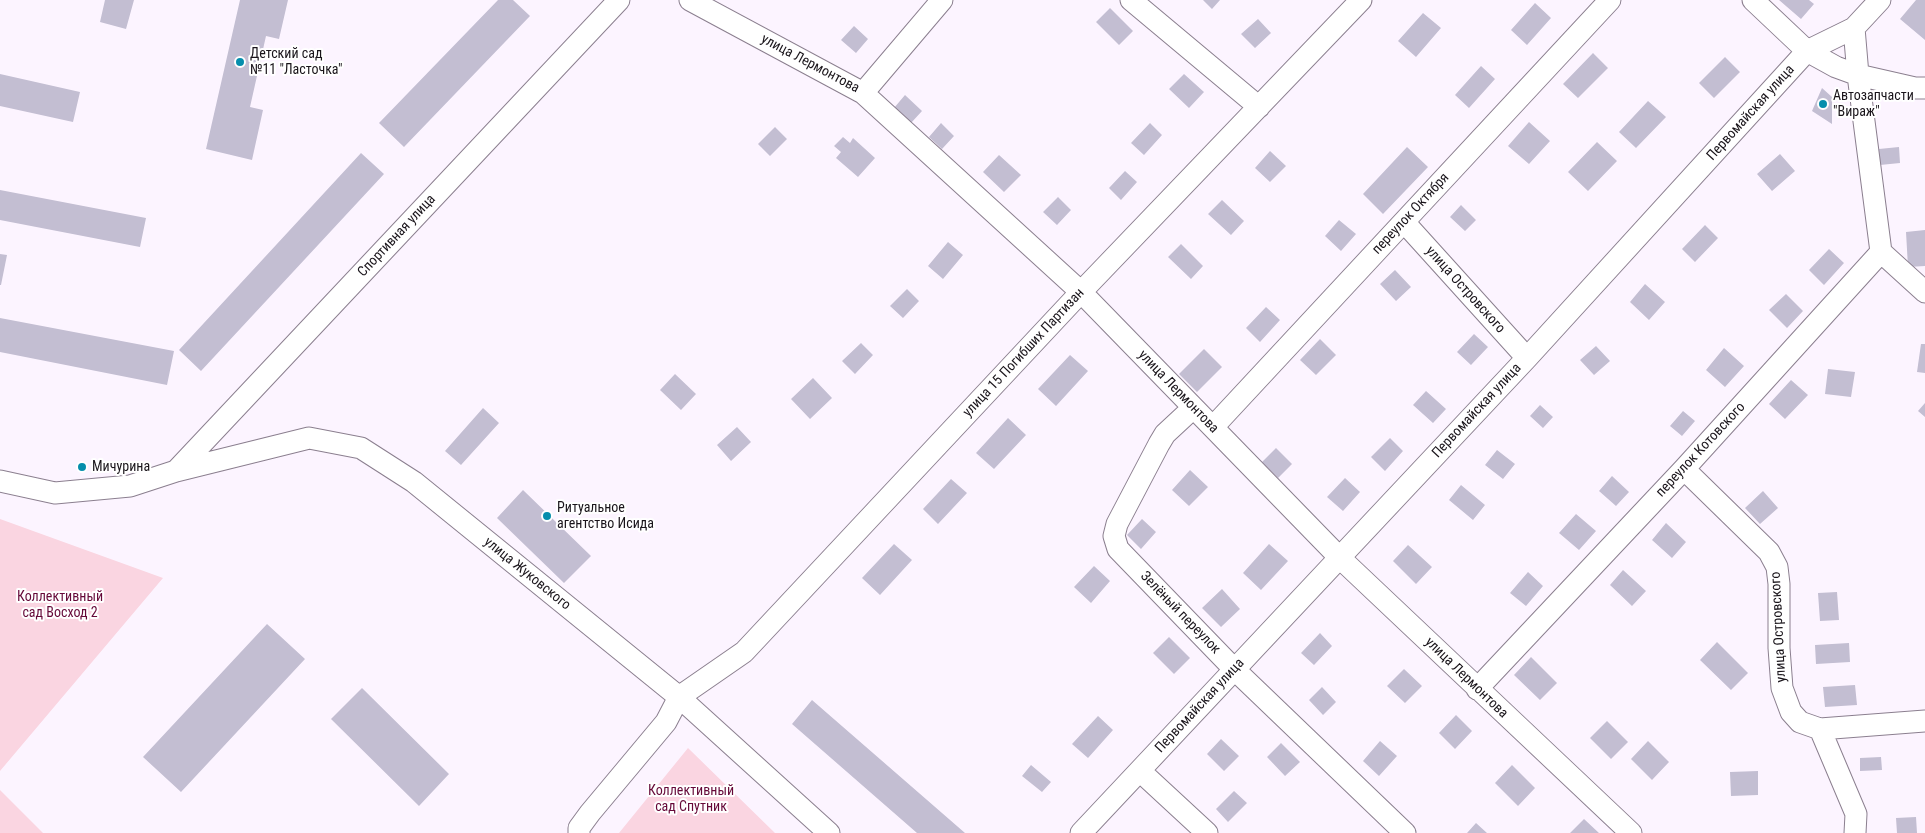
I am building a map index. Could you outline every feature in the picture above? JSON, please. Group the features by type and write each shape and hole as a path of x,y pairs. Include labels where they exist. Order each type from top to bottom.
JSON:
{"street":[{"name":"Спортивная улица","path":"176,471 619,0"},
{"name":"улица Лермонтова","path":"690,0 864,93 1081,292 1340,558 1631,833"},
{"path":"864,93 942,0"},
{"path":"1131,0 1259,106"},
{"name":"улица 15 Погибших Партизан","path":"678,697 706,680 744,652 1081,292 1361,0"},
{"name":"переулок Октября","path":"1213,427 1610,0"},
{"path":"1753,0 1807,51 1836,67 1858,75 1915,88 1925,88"},
{"name":"Первомайская улица","path":"1080,833 1527,358 1807,51 1854,28 1880,0"},
{"path":"1854,28 1880,252 1925,292"},
{"name":"улица Островского","path":"1404,222 1527,358"},
{"name":"переулок Котовского","path":"1477,689 1684,469 1880,252"},
{"name":"Зелёный переулок","path":"1193,408 1165,434 1116,524 1114,536 1118,549 1234,669 1405,833"},
{"name":"улица Жуковского","path":"0,480 55,493 130,486 176,471 309,438 361,448 414,482 678,697 829,833"},
{"name":"улица Островского","path":"1684,469 1769,552 1777,567 1782,688 1791,712 1800,722 1820,729 1925,721"},
{"path":"579,833 579,828 590,813 666,722 678,697"},
{"path":"1820,729 1856,814 1855,833"},
{"path":"1140,771 1207,833"}],"green space":[{"name":"Коллективный сад Восход 2","path":"0,519 163,578 0,771"},
{"name":"Коллективный сад Спутник","path":"688,748 775,833 619,833"},
{"path":"0,790 43,833 0,833"}],"building":[{"path":"105,0 134,0 126,29 100,22"},
{"path":"240,0 288,0 279,39 266,36 250,107 263,110 252,160 206,149"},
{"path":"498,0 513,0 530,16 404,147 379,123"},
{"path":"1203,0 1220,0 1212,9"},
{"path":"1779,0 1809,0 1814,4 1801,19"},
{"path":"1916,0 1925,0 1925,40 1900,19"},
{"path":"1535,3 1551,18 1527,45 1511,30"},
{"path":"1110,8 1133,31 1119,45 1096,22"},
{"path":"1423,13 1441,28 1416,57 1398,41"},
{"path":"1258,19 1271,33 1255,48 1241,34"},
{"path":"854,26 868,39 856,53 841,40"},
{"path":"1593,53 1608,68 1578,98 1563,84"},
{"path":"1725,57 1740,72 1714,98 1699,83"},
{"path":"1481,66 1495,79 1469,108 1455,95"},
{"path":"0,74 80,92 73,122 0,106"},
{"path":"1184,74 1204,92 1189,108 1169,89"},
{"path":"1822,88 1832,97 1832,124 1812,111"},
{"path":"905,95 922,111 911,123 894,108"},
{"path":"1648,101 1666,117 1636,148 1619,132"},
{"path":"1529,122 1550,141 1529,164 1508,146"},
{"path":"941,123 954,136 942,149 929,137"},
{"path":"1150,123 1162,135 1144,155 1131,143"},
{"path":"775,127 787,139 770,156 758,144"},
{"path":"843,137 850,143 853,138 875,158 858,177 836,158 841,152 834,146"},
{"path":"1597,142 1617,161 1588,191 1568,172"},
{"path":"1407,147 1428,167 1383,214 1363,194"},
{"path":"1899,147 1900,163 1880,165 1879,149"},
{"path":"1270,151 1286,166 1270,182 1255,168"},
{"path":"361,153 384,174 201,371 179,350"},
{"path":"1780,154 1795,171 1772,191 1757,174"},
{"path":"999,155 1021,175 1004,192 983,172"},
{"path":"1125,171 1137,182 1121,200 1109,188"},
{"path":"0,190 146,218 140,247 0,220"},
{"path":"1058,197 1071,210 1057,225 1043,212"},
{"path":"1222,200 1244,221 1231,235 1208,214"},
{"path":"1461,205 1476,220 1465,231 1450,217"},
{"path":"1339,220 1356,234 1341,251 1325,236"},
{"path":"1705,225 1718,238 1695,262 1682,249"},
{"path":"1925,230 1925,266 1908,267 1906,232"},
{"path":"948,242 963,255 943,279 928,266"},
{"path":"1181,244 1203,266 1191,279 1168,257"},
{"path":"1829,249 1844,263 1824,285 1809,270"},
{"path":"0,254 7,255 1,285 0,285"},
{"path":"1395,270 1411,287 1396,301 1380,284"},
{"path":"1645,284 1665,302 1649,320 1630,302"},
{"path":"907,289 919,301 903,318 890,306"},
{"path":"1786,294 1803,311 1787,328 1769,310"},
{"path":"1266,307 1280,320 1260,342 1246,328"},
{"path":"0,318 174,351 167,385 0,352"},
{"path":"1474,334 1488,347 1471,365 1457,352"},
{"path":"1320,339 1336,355 1316,375 1300,360"},
{"path":"861,343 873,355 855,374 842,361"},
{"path":"1921,344 1925,344 1925,373 1917,372"},
{"path":"1596,346 1610,361 1594,375 1580,360"},
{"path":"1724,348 1744,366 1725,387 1706,370"},
{"path":"1204,349 1222,367 1197,392 1179,374"},
{"path":"1070,355 1088,371 1056,406 1038,389"},
{"path":"1828,369 1855,372 1851,397 1825,394"},
{"path":"675,374 696,394 681,410 660,390"},
{"path":"813,378 832,398 810,419 791,399"},
{"path":"1791,380 1808,395 1785,419 1769,404"},
{"path":"1426,391 1446,409 1433,423 1413,405"},
{"path":"1925,403 1925,417 1918,411"},
{"path":"1540,405 1553,417 1543,428 1530,416"},
{"path":"483,408 499,423 461,465 445,451"},
{"path":"1683,411 1695,421 1682,436 1670,426"},
{"path":"1008,418 1026,435 994,469 976,453"},
{"path":"737,427 751,442 731,461 717,445"},
{"path":"1390,438 1403,451 1385,471 1371,457"},
{"path":"1276,448 1292,464 1278,478 1262,462"},
{"path":"1497,450 1515,464 1503,479 1485,465"},
{"path":"1190,470 1208,487 1189,506 1172,490"},
{"path":"1612,476 1629,492 1616,506 1599,491"},
{"path":"1345,478 1360,492 1343,511 1327,497"},
{"path":"951,479 967,493 938,524 923,509"},
{"path":"1461,485 1485,505 1473,520 1449,500"},
{"path":"523,490 591,556 564,583 497,518"},
{"path":"1763,491 1778,508 1760,524 1745,508"},
{"path":"1576,514 1596,531 1579,550 1559,533"},
{"path":"1142,519 1156,532 1141,549 1127,535"},
{"path":"1666,523 1686,542 1672,558 1652,540"},
{"path":"894,544 912,560 880,595 862,578"},
{"path":"1269,544 1288,561 1261,590 1243,573"},
{"path":"1408,545 1432,567 1416,584 1393,561"},
{"path":"1094,566 1110,581 1091,603 1074,587"},
{"path":"1623,570 1646,591 1632,606 1610,585"},
{"path":"1528,572 1543,586 1526,606 1510,593"},
{"path":"1222,589 1240,609 1221,627 1202,608"},
{"path":"1837,592 1839,620 1820,621 1818,593"},
{"path":"267,624 305,659 181,792 143,757"},
{"path":"1320,633 1332,646 1314,665 1301,653"},
{"path":"1169,637 1190,658 1174,674 1153,653"},
{"path":"1717,642 1748,673 1731,690 1700,660"},
{"path":"1849,643 1850,662 1816,664 1815,645"},
{"path":"1531,657 1557,683 1540,700 1514,675"},
{"path":"1404,669 1422,686 1405,703 1387,686"},
{"path":"1855,685 1857,705 1825,707 1823,687"},
{"path":"1322,687 1336,702 1323,715 1309,700"},
{"path":"362,688 449,774 419,806 331,719"},
{"path":"812,700 965,833 917,833 792,724"},
{"path":"1456,715 1472,731 1455,749 1439,733"},
{"path":"1098,716 1113,730 1088,758 1072,744"},
{"path":"1607,721 1628,742 1611,759 1590,738"},
{"path":"1221,739 1239,756 1224,771 1207,754"},
{"path":"1380,741 1397,756 1379,776 1363,761"},
{"path":"1648,741 1669,762 1652,780 1631,759"},
{"path":"1281,743 1300,762 1285,776 1267,757"},
{"path":"1881,757 1882,770 1860,771 1860,758"},
{"path":"1031,765 1051,782 1042,792 1022,776"},
{"path":"1512,765 1535,788 1518,806 1495,783"},
{"path":"1758,771 1758,795 1731,796 1730,772"},
{"path":"1234,791 1247,803 1228,822 1216,809"},
{"path":"1916,817 1917,833 1897,833 1896,818"},
{"path":"1584,819 1599,833 1570,833"},
{"path":"1476,823 1487,833 1467,833"}],"place":[{"name":"Детский сад №11 \"Ласточка\"","path":"240,62"},
{"name":"Автозапчасти \"Вираж\"","path":"1823,104"},
{"name":"Мичурина","path":"82,467"},
{"name":"Ритуальное агентство Исида","path":"547,516"}]}
